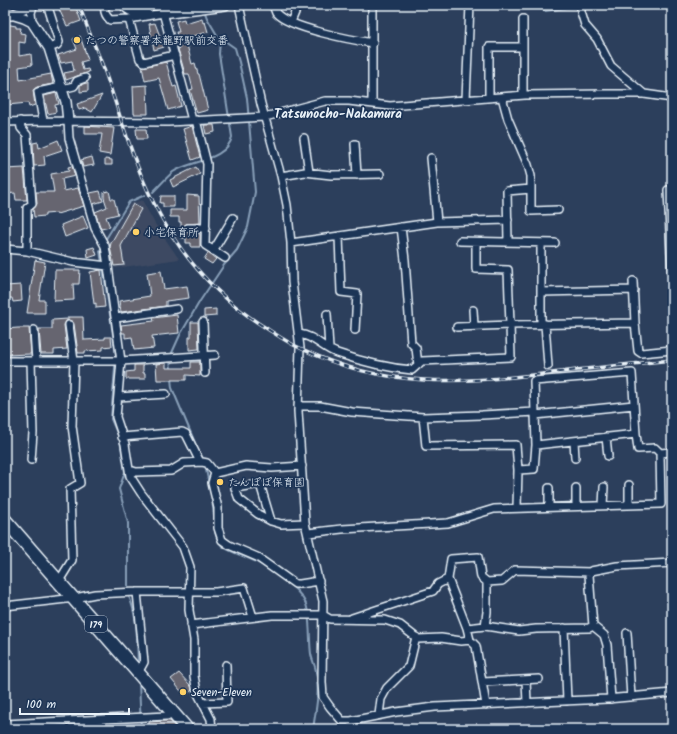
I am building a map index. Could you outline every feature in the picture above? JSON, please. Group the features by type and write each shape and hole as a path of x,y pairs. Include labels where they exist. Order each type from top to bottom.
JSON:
{"highway":[{"name":"179","path":"5,520 187,729"}],"street":[{"path":"8,14 34,5"},
{"path":"34,5 31,13 32,22 49,48 68,110 69,138 95,228 105,246 121,361 116,417 130,470 130,476 141,494 183,547 190,567 189,593 191,625 194,640 194,676 197,692 211,719 212,729"},
{"path":"44,5 48,7 59,42 57,45 49,48"},
{"path":"106,5 104,9 105,15 110,20 129,19 162,9"},
{"path":"123,5 132,13 162,9 199,8 225,5"},
{"path":"239,5 261,104 282,176 287,205 291,242 292,282 300,348 298,406 305,524 323,601 323,697 342,720 351,720 435,707 611,699 672,693"},
{"path":"273,5 278,16 291,22 327,34 351,40 373,43"},
{"path":"291,22 298,5"},
{"path":"372,5 372,103"},
{"path":"466,99 470,5"},
{"path":"162,9 207,164 205,245 225,258"},
{"path":"581,9 585,26 597,39 612,66 644,94"},
{"path":"8,14 24,18 32,22"},
{"path":"129,19 140,59 144,62 175,55"},
{"path":"522,95 523,19"},
{"path":"489,98 489,47 523,47"},
{"path":"43,121 38,92 74,86 77,81 85,78"},
{"path":"5,122 168,122 265,117 325,101 349,100 390,106 522,95 644,94 672,98"},
{"path":"502,97 508,119 528,165 531,176 531,211 558,210"},
{"path":"20,121 21,128 27,135 32,204 27,208 27,251"},
{"path":"304,138 309,172"},
{"path":"355,144 357,175"},
{"path":"431,158 437,222"},
{"path":"282,176 309,172 330,175 380,174"},
{"path":"508,242 507,191 531,189"},
{"path":"672,190 668,190 672,276"},
{"path":"214,251 233,218"},
{"path":"291,242 437,222 508,220"},
{"path":"400,227 405,260 411,343 416,348 418,364"},
{"path":"188,228 206,228"},
{"path":"339,236 341,292 357,294 355,330"},
{"path":"460,241 555,243"},
{"path":"299,334 307,335 336,353 392,368 412,370 422,361 511,357 508,270 476,269 476,242"},
{"path":"541,243 541,292 548,366"},
{"path":"5,249 27,251 73,262 108,266"},
{"path":"633,281 638,351 641,353 672,350"},
{"path":"541,292 634,290"},
{"path":"116,318 177,309"},
{"path":"473,310 474,326"},
{"path":"327,314 329,349"},
{"path":"203,322 205,373"},
{"path":"456,327 510,324 635,323"},
{"path":"59,581 72,560 70,489 80,483 72,426 74,361 69,326"},
{"path":"31,460 33,433 34,330"},
{"path":"5,361 121,361 215,355"},
{"path":"308,533 342,529 448,523 494,509 517,507 661,504 660,453 655,448 638,449 632,373 534,381 536,445 534,469 518,470"},
{"path":"118,397 166,394"},
{"path":"298,406 320,406 352,412 423,417 535,414 634,405"},
{"path":"423,417 426,446 516,445 518,470 517,507"},
{"path":"122,437 182,432 186,434 200,462"},
{"path":"536,445 636,434"},
{"path":"606,437 608,456"},
{"path":"574,441 575,458"},
{"path":"660,453 672,452"},
{"path":"130,470 136,472 172,471 184,463 200,462 207,463 215,473"},
{"path":"215,473 246,466 272,468 302,466"},
{"path":"215,473 212,483 218,508 218,528 222,540 229,545 257,557 295,584 319,581"},
{"path":"271,521 260,484 235,488 240,499 258,514 271,521 281,524 305,524"},
{"path":"629,485 629,505"},
{"path":"603,505 604,487"},
{"path":"549,488 549,506"},
{"path":"576,488 576,506"},
{"path":"486,705 476,646 470,640 467,628 448,579 451,559 478,557 480,577 487,582 502,581 515,570 590,572 617,566 672,563"},
{"path":"590,572 593,626 604,635 607,644 611,699"},
{"path":"348,619 433,591 438,584 448,579"},
{"path":"485,626 487,612 487,582"},
{"path":"5,606 95,594 137,592 216,592 244,588 253,617"},
{"path":"137,592 144,662 138,673"},
{"path":"191,625 272,615 323,615 330,619 385,620 400,625 418,639 441,638 461,641 470,640"},
{"path":"467,628 485,626 519,631 536,629 589,628 593,626"},
{"path":"564,628 567,701"},
{"path":"627,633 631,697"},
{"path":"380,715 381,699 387,688 409,666 416,637"},
{"path":"203,703 228,702 226,665"},
{"path":"483,682 539,679"},
{"path":"526,680 527,703"},
{"path":"5,724 167,716 172,712"},
{"path":"351,720 353,729"}],"shaded area":[{"name":"小宅保育所","path":"142,200 155,224 179,259 116,268 111,265 107,240 130,204"}],"building":[{"path":"57,5 75,5 81,21 67,26"},
{"path":"202,18 208,32 189,37 190,40 186,41 192,64 195,63 199,74 208,110 197,113 190,90 193,89 189,74 185,74 178,49 180,48 176,32 179,32 176,21 184,19 185,23"},
{"path":"155,23 164,47 154,50 149,24"},
{"path":"5,24 16,26 16,28 21,28 20,33 26,34 25,43 19,42 19,56 31,54 32,65 19,67 20,80 51,74 53,84 37,87 33,90 35,105 29,107 28,103 7,105 5,96 5,82 7,82 5,61"},
{"path":"80,36 88,60 81,62 83,70 88,69 89,72 66,80 64,73 74,71 72,61 61,63 58,55 77,49 73,39"},
{"path":"166,62 173,87 176,86 181,106 168,110 159,78 145,81 142,67"},
{"path":"88,83 88,91 80,92 80,85"},
{"path":"147,85 148,114 134,114 133,86"},
{"path":"56,93 59,104 55,105 56,112 48,114 44,96"},
{"path":"102,95 92,112 85,108 79,110 77,104"},
{"path":"204,125 214,125 215,132 206,134"},
{"path":"85,126 114,128 110,155 99,153 102,134 85,134"},
{"path":"192,126 200,157 192,160 183,129"},
{"path":"136,129 146,129 147,139 137,139"},
{"path":"58,140 62,150 44,156 45,165 34,166 33,143 38,142 39,148"},
{"path":"92,157 94,165 83,167 81,160"},
{"path":"105,159 112,160 112,165 105,165"},
{"path":"72,166 75,176 62,179 64,191 78,188 84,206 57,214 45,214 45,216 34,217 33,209 37,204 36,192 54,192 51,174 69,171 68,167"},
{"path":"196,167 200,174 173,187 170,180"},
{"path":"24,168 27,200 16,200 15,193 5,194 5,169"},
{"path":"100,191 103,201 93,204 90,193"},
{"path":"109,191 111,199 114,199 118,214 106,217 110,227 101,229 95,212 107,207 104,192"},
{"path":"187,195 199,196 200,223 186,224 183,228 186,232 200,234 200,247 191,247 191,243 186,243 186,238 181,238 181,222 179,222 179,217 170,217 170,210 187,210"},
{"path":"161,196 174,196 174,207 163,207 163,203 160,203"},
{"path":"133,204 141,209 121,246 124,265 114,266 110,247 111,243"},
{"path":"83,216 88,228 65,237 61,225"},
{"path":"94,247 97,255 88,258 87,249"},
{"path":"208,253 216,259 212,264 204,259"},
{"path":"35,260 45,262 39,300 45,300 45,313 27,313"},
{"path":"55,270 80,270 79,284 73,284 74,300 54,301"},
{"path":"101,270 105,307 96,308 96,303 94,304 90,272"},
{"path":"161,271 164,289 187,286 189,298 166,301 166,306 121,312 119,301 150,296 147,273"},
{"path":"21,285 22,301 13,302 12,298 5,298 5,286"},
{"path":"216,309 216,316 204,317 204,310"},
{"path":"177,315 179,333 152,336 154,348 134,350 132,337 125,338 125,333 122,333 121,325 154,321 153,318"},
{"path":"68,317 83,317 84,340 105,339 105,337 111,337 112,346 103,347 103,350 78,353 74,324 69,320 66,321 64,325 67,349 54,350 54,354 41,354 39,329 52,329 52,320 68,319"},
{"path":"191,322 198,322 199,349 189,350"},
{"path":"29,328 31,354 5,355 5,329"},
{"path":"191,362 200,362 200,376 186,375 186,380 157,380 156,364 166,363 166,368 191,368"},
{"path":"134,365 143,365 145,379 126,379 126,372 134,371"},
{"path":"179,673 191,686 192,690 185,696 171,679"},
{"path":"170,721 177,729 149,729 149,722"}],"waterway":[{"path":"537,5 545,11 587,5"},
{"path":"647,5 662,7 672,11"},
{"path":"171,355 180,335 200,301 224,265 237,250 248,227 255,192 247,98 239,62 235,48 225,41 220,40 204,10"},
{"path":"153,192 173,172 216,155 229,145 232,137 219,54 220,40"},
{"path":"104,242 129,202 145,195"},
{"path":"102,246 100,251 102,263"},
{"path":"103,268 116,355 111,419 120,440 125,472 119,489 128,523 128,590"},
{"path":"170,360 171,369"},
{"path":"171,378 172,388 198,450 204,460"},
{"path":"205,465 209,484"},
{"path":"212,498 215,525"},
{"path":"215,530 219,543 222,546 273,571 289,583 305,602 309,620 311,654 316,669 318,686 313,729"},
{"path":"128,594 134,611 138,665"},
{"path":"139,681 141,729"}],"railway":[{"path":"79,5 105,72 136,163 151,198 170,232 193,264 219,292 250,317 287,341 332,362 363,371 393,377 424,380 455,381 519,377 672,360"}],"place":[{"name":"たつの警察署本龍野駅前交番","path":"77,40"},
{"name":"小宅保育所","path":"136,232"},
{"name":"たんぽぽ保育園","path":"220,482"},
{"name":"Seven-Eleven","path":"183,692"}],"district":[{"name":"Tatsunocho-Nakamura","path":"338,113"}]}
